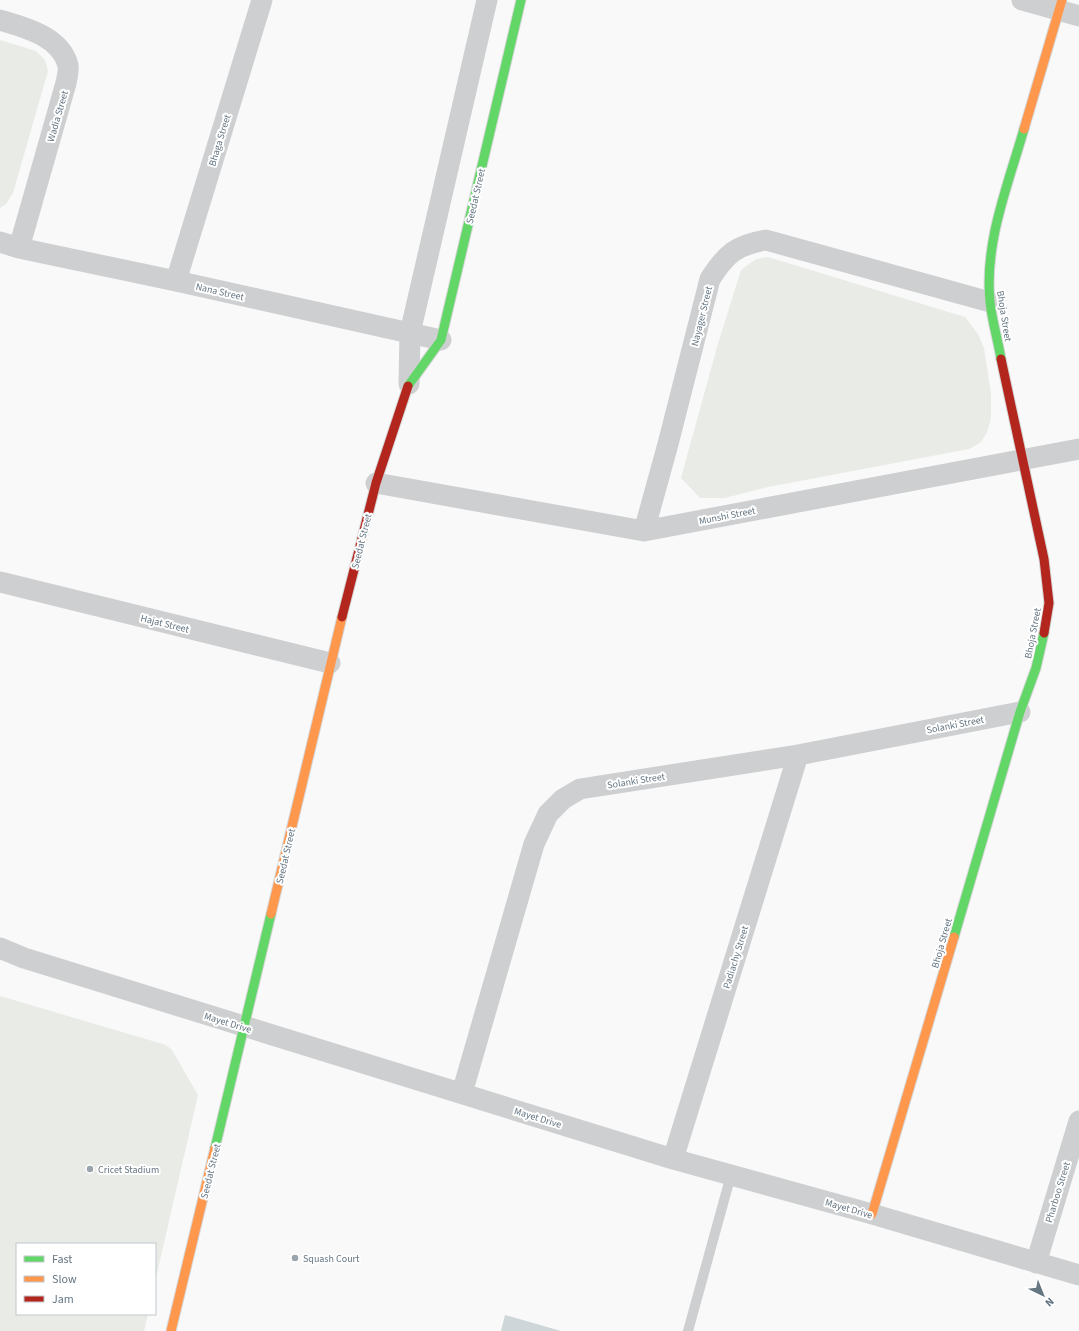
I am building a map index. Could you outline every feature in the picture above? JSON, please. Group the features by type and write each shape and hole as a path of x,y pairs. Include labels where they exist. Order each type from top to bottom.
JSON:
{"street":[{"name":"Bhaga Street","path":"176,281 262,0"},
{"name":"Seedat Street","path":"171,1331 330,663 376,483 409,384 410,333 487,0"},
{"name":"Seedat Street","path":"409,384 441,340 521,0"},
{"path":"1022,0 1060,5 1079,16"},
{"name":"Bhoja Street","path":"872,1214 1020,712 1036,668 1045,630 1049,603 1044,559 990,302 990,267 993,241 1060,5"},
{"name":"Wadia Street","path":"0,20 30,29 49,41 62,52 68,66 66,83 9,245"},
{"name":"Nayager Street","path":"644,531 710,279 721,262 735,250 751,243 766,240 990,302"},
{"name":"Nana Street","path":"9,245 441,340"},
{"name":"Munshi Street","path":"376,483 644,531 1079,448"},
{"name":"Hajat Street","path":"0,582 330,663"},
{"name":"Solanki Street","path":"462,1093 534,844 548,814 563,800 580,789 798,755 1020,712"},
{"name":"Padiachy Street","path":"673,1159 798,755"},
{"name":"Mayet Drive","path":"0,948 24,958 244,1027 673,1159 872,1214 1079,1275"},
{"name":"Pharboo Street","path":"1036,1263 1079,1121"}],"lane":[{"path":"688,1331 732,1175"}],"shaded area":[{"path":"0,40 36,51 45,60 48,71 13,193 6,204 0,208"},
{"path":"768,257 965,317 978,334 984,348 991,394 991,418 987,433 980,443 969,449 768,487 725,498 700,498 681,478 717,347 741,270 756,259"},
{"name":"Cricet Stadium","path":"0,996 166,1045 172,1050 198,1095 156,1278 156,1243 16,1243 16,1315 148,1315 144,1331 0,1331"},
{"path":"505,1315 561,1331 501,1331"}],"traffic: fast":[{"path":"408,386 441,340 521,0"},
{"path":"1001,359 990,302 989,280 991,258 999,214 1024,129"},
{"path":"954,937 1020,712 1036,668 1044,633"},
{"path":"215,1148 271,914"}],"traffic: slow":[{"path":"1024,129 1062,0"},
{"path":"271,914 342,617"},
{"path":"872,1214 954,937"},
{"path":"171,1331 215,1148"}],"traffic: jam":[{"path":"1001,359 1044,559 1049,603 1044,633"},
{"path":"342,617 376,483 408,386"}],"place":[{"name":"Cricet Stadium","path":"90,1169"},
{"name":"Squash Court","path":"295,1258"}]}
